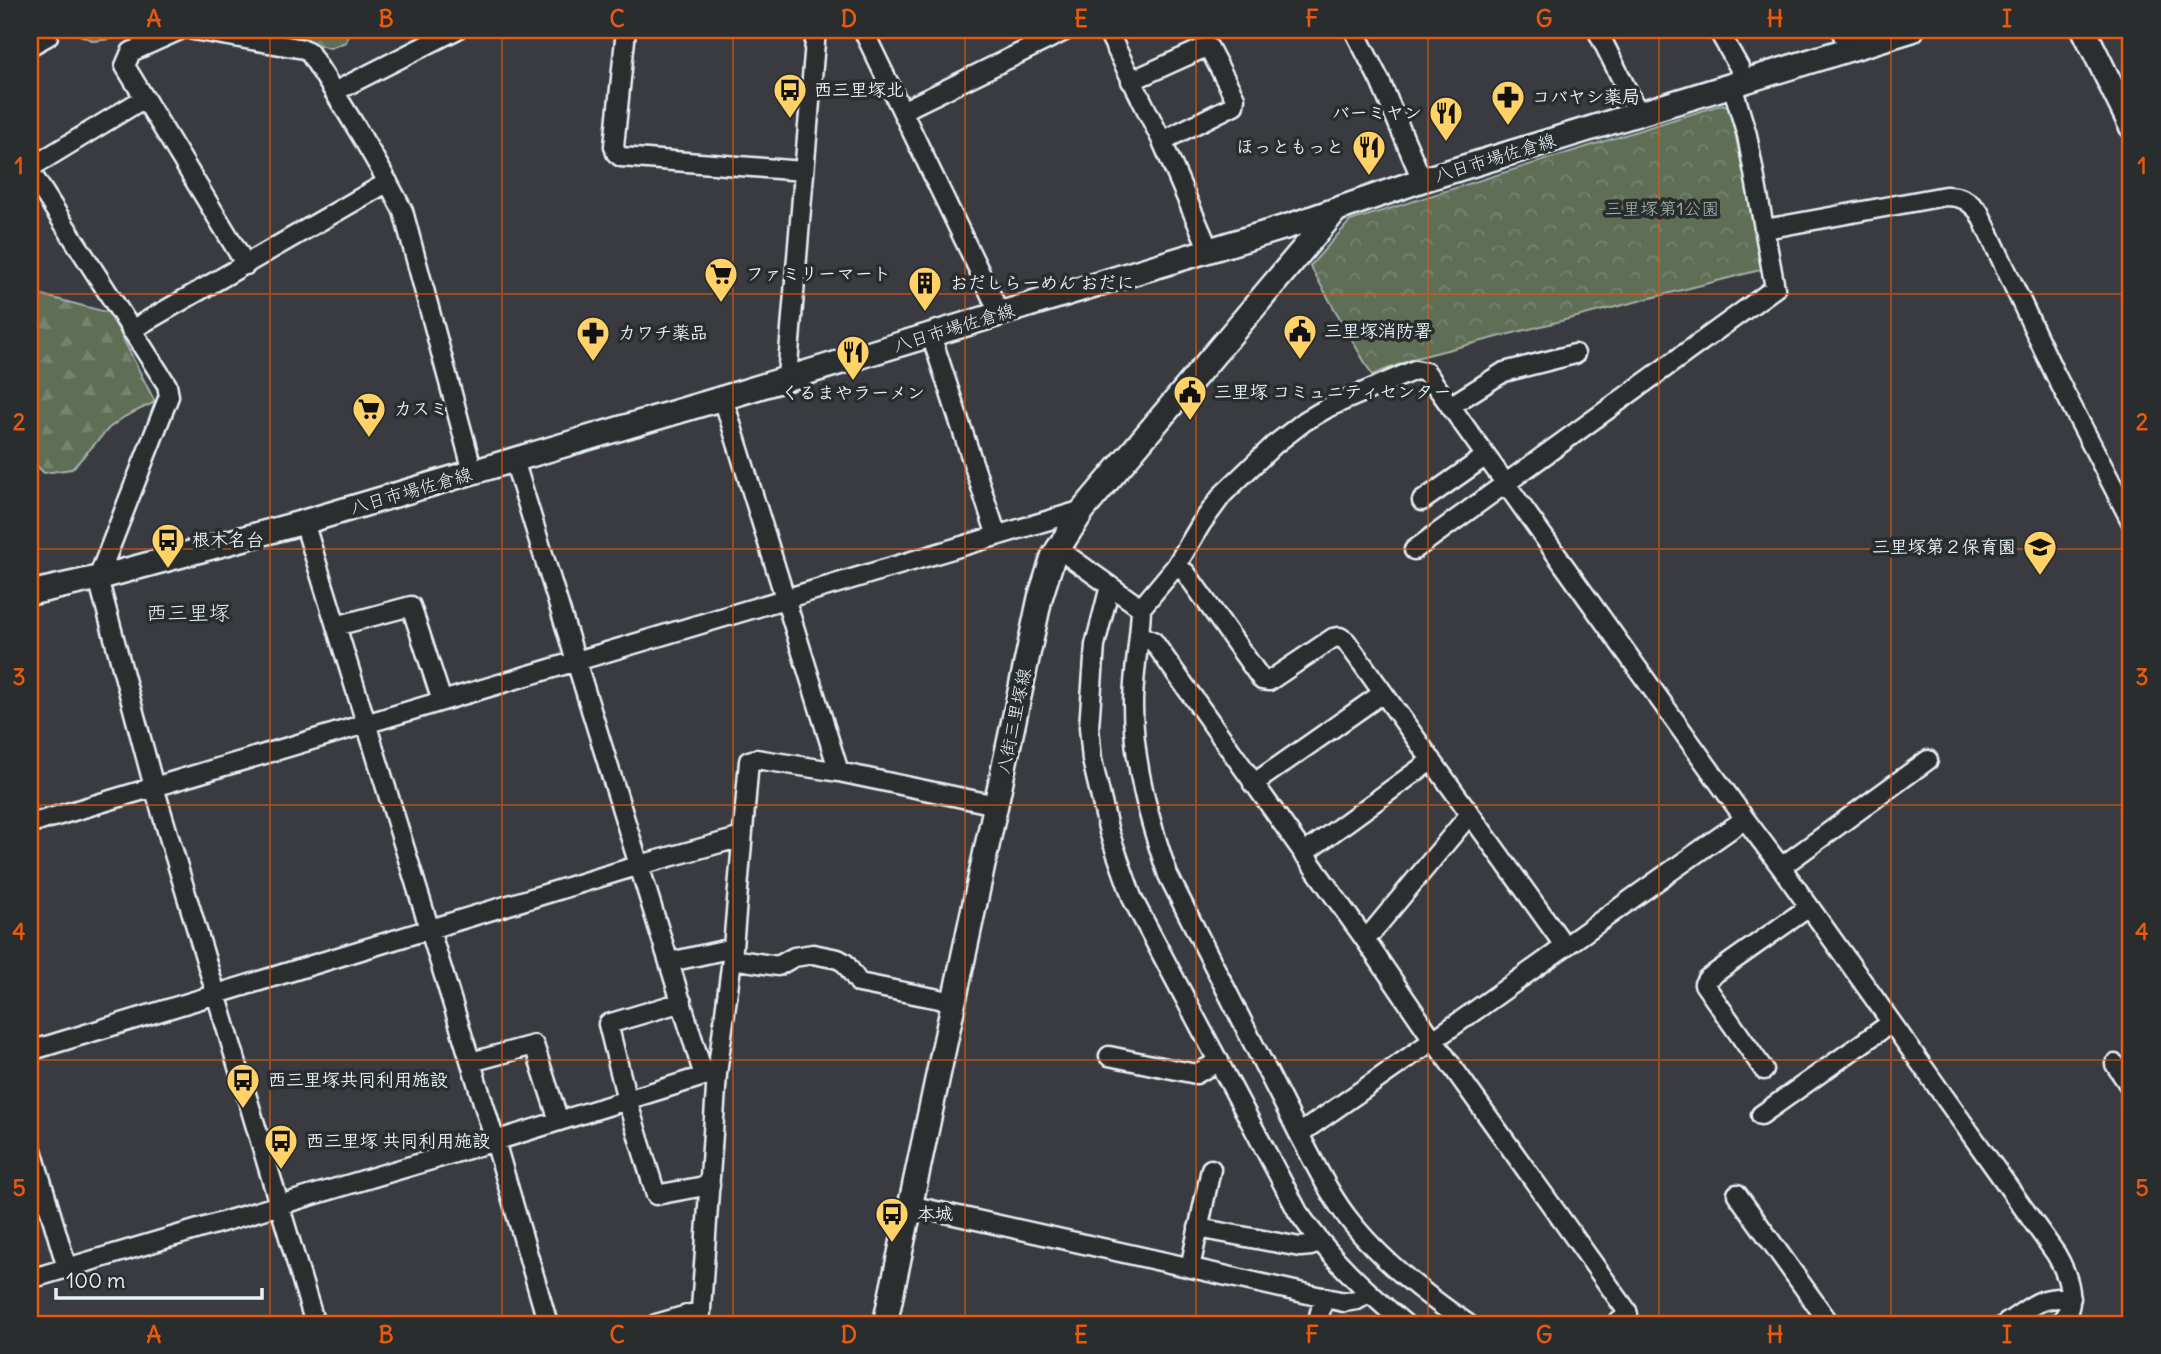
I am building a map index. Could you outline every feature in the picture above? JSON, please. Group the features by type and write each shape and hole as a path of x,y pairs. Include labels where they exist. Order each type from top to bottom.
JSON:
{"main road":[{"name":"八日市場佐倉線","path":"30,593 98,578 304,522 723,398 1336,211 1422,180 1738,83 1845,40 1912,30"},
{"path":"2084,30 2131,125"},
{"name":"八街三里塚線","path":"885,1324 1040,598 1057,548 1083,510 1336,211"}],"street":[{"path":"180,30 131,52 125,66 246,265"},
{"path":"193,30 309,52 403,211 473,472"},
{"path":"334,92 456,30"},
{"path":"626,30 614,146 621,157 804,171"},
{"path":"787,377 816,30"},
{"path":"863,30 1000,314"},
{"path":"902,111 1067,30"},
{"path":"1107,30 1162,141 1209,250"},
{"path":"1354,30 1380,81 1422,180"},
{"path":"1597,30 1639,114"},
{"path":"1414,550 1774,288 1738,83 1739,67 1718,30"},
{"path":"30,46 48,36"},
{"path":"1131,81 1209,48 1235,98 1234,105 1162,141"},
{"path":"143,99 30,169 167,385 169,397 98,578 154,787 315,1324"},
{"path":"131,330 388,182"},
{"path":"1765,229 1945,196 1967,199 1979,212 2109,488 2131,521"},
{"path":"931,335 997,536"},
{"path":"1450,406 1504,373 1575,354"},
{"path":"1468,1324 1408,1279 1351,1222 1319,1171 1168,875 1139,771 1134,732 1135,677 1142,608 1176,566 1223,494 1274,445 1305,421 1415,370 1426,372 2056,1254 2066,1273 2071,1298 2067,1315 2057,1324"},
{"path":"723,398 839,772"},
{"path":"1422,501 1486,456"},
{"path":"514,460 682,1002 711,1075"},
{"path":"2109,488 2131,480"},
{"path":"30,824 1083,510"},
{"path":"304,522 471,1062 548,1324"},
{"path":"1057,548 1142,608"},
{"path":"1176,566 1186,573 1262,680 1269,681 1333,638 1339,637 1346,641 1564,945"},
{"path":"1110,586 1095,645 1088,727 1092,760 1108,832 1133,900 1298,1212 1335,1260 1405,1324"},
{"path":"336,626 411,607 442,701"},
{"path":"1140,636 1153,640 1627,1311 1628,1315 1616,1324"},
{"path":"1253,784 1383,693"},
{"path":"656,1324 700,1318 710,1185 711,1075 732,953 749,761 756,759 839,772 996,805"},
{"path":"1303,854 1432,760"},
{"path":"1781,867 1928,760"},
{"path":"1364,938 1373,931 1470,814"},
{"path":"1299,1134 1434,1041 1564,945 1745,818"},
{"path":"30,1051 640,865 742,837"},
{"path":"1764,1070 1703,984 1809,906"},
{"path":"670,962 732,953 778,966 794,957 813,954 845,963 859,983 954,1002"},
{"path":"682,1002 608,1024 627,1100 656,1195 710,1185"},
{"path":"1761,1115 1892,1023"},
{"path":"471,1062 534,1045 559,1121"},
{"path":"1109,1056 1196,1074 1219,1061"},
{"path":"2115,1064 2131,1088"},
{"path":"30,1279 711,1075"},
{"path":"30,1143 67,1268"},
{"path":"1190,1268 1211,1169"},
{"path":"1737,1194 1830,1324"},
{"path":"909,1205 1350,1302 1369,1293"},
{"path":"1198,1228 1300,1247 1311,1246 1318,1240"},
{"path":"1317,1324 1324,1297"},
{"path":"2005,1324 2038,1301 2053,1297 2071,1298"}],"green space":[{"path":"68,30 154,30 142,35 94,41"},
{"path":"260,30 350,30 346,42 330,48"},
{"name":"三里塚第1公園","path":"1723,104 1730,109 1764,269 1416,358 1372,375 1310,266 1350,221"},
{"path":"30,292 110,313 155,402 124,417 109,428 72,469 44,473 30,459"}],"place":[{"name":"西三里塚北","path":"790,120"},
{"name":"コバヤシ薬局","path":"1508,127"},
{"name":"バーミヤン","path":"1446,143"},
{"name":"ほっともっと","path":"1369,177"},
{"name":"ファミリーマート","path":"721,304"},
{"name":"おだしらーめん おだに","path":"925,313"},
{"name":"三里塚消防署","path":"1300,361"},
{"name":"カワチ薬品","path":"593,363"},
{"name":"くるまやラーメン","path":"853,382"},
{"name":"三里塚 コミュニティセンター","path":"1190,422"},
{"name":"カスミ","path":"369,439"},
{"name":"根木名台","path":"168,570"},
{"name":"三里塚第２保育園","path":"2040,577"},
{"name":"西三里塚共同利用施設","path":"243,1110"},
{"name":"西三里塚 共同利用施設","path":"281,1171"},
{"name":"本城","path":"892,1244"}],"district":[{"name":"西三里塚","path":"188,613"}]}
